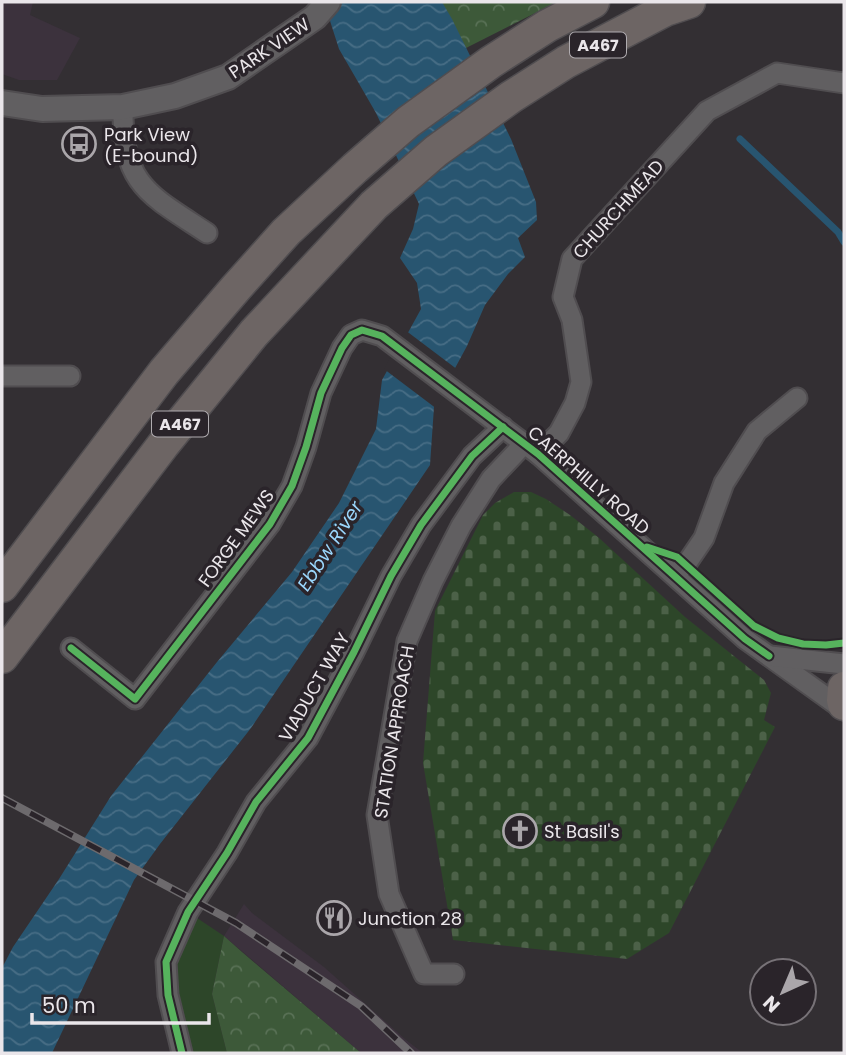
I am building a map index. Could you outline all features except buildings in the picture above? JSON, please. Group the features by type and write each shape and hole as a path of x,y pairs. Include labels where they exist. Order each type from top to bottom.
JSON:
{"main road":[{"name":"A467","path":"2,586 164,372 286,232 408,122 491,62 547,26 593,2"},
{"name":"A467","path":"2,657 155,455 254,333 374,205 436,151 511,97 577,56 665,10 689,2"},
{"path":"844,688 844,704"}],"street":[{"name":"PARK VIEW","path":"2,103 41,109 123,107 175,96 228,77 321,9"},
{"name":"CHURCHMEAD","path":"531,449 559,433 575,403 582,382 572,320 563,297 572,259 707,111 777,73 844,83"},
{"path":"123,107 123,130 129,161 140,183 158,200 207,233"},
{"name":"FORGE MEWS","path":"71,648 135,699 270,524 292,486 321,393 342,348 351,335 362,330 382,336"},
{"name":"CAERPHILLY ROAD","path":"382,336 531,449 746,639 844,710"},
{"path":"2,376 69,376"},
{"path":"675,575 687,564 704,538 724,483 757,431 797,398"},
{"name":"VIADUCT WAY","path":"182,1053 168,995 166,962 188,912 228,853 256,802 308,738 391,576 421,525 472,456 503,427"},
{"name":"STATION APPROACH","path":"454,974 424,974 389,894 377,815 407,641 433,580 461,526 491,479 531,449"},
{"path":"769,656 844,664"}],"shaded area":[{"path":"2,2 33,2 30,15 80,38 57,80 19,80 2,74"},
{"path":"244,904 252,913 324,967 423,1053 361,1053 224,936"}],"green space":[{"path":"440,2 557,2 466,48"},
{"path":"514,492 531,492 570,515 598,537 685,617 764,680 771,693 764,720 775,727 669,933 627,959 453,940 423,763 435,611 483,515 495,503"},
{"path":"188,912 224,936 212,994 227,1053 182,1053 168,995"},
{"path":"224,936 361,1053 227,1053 212,994"}],"water":[{"name":"Ebbw River","path":"324,2 442,2 511,139 536,202 537,220 518,238 525,257 508,274 485,305 467,346 434,407 430,465 251,728 134,880 52,1053 2,1053 2,968 13,947 111,796 292,572 339,503 376,429 382,380 421,309 417,283 400,258 413,229 419,204 376,113 339,49"}],"pier":[{"path":"405,330 458,370 437,409 384,369"}],"waterway":[{"path":"740,139 838,232 844,242"}],"railway":[{"path":"2,798 236,923 361,1006 411,1053"}],"cycle path":[{"path":"71,648 135,699 270,524 292,486 321,393 342,348 351,335 362,330 382,336 538,454 745,639 769,656"},
{"path":"182,1053 168,995 166,962 188,912 227,853 256,802 308,738 391,576 421,525 472,456 503,427"},
{"path":"647,547 677,557 754,626 778,638 803,644 844,643"}],"place":[{"name":"Park View (E-bound)","path":"79,144"},
{"name":"St Basil's","path":"520,831"},
{"name":"Junction 28","path":"334,918"}]}
